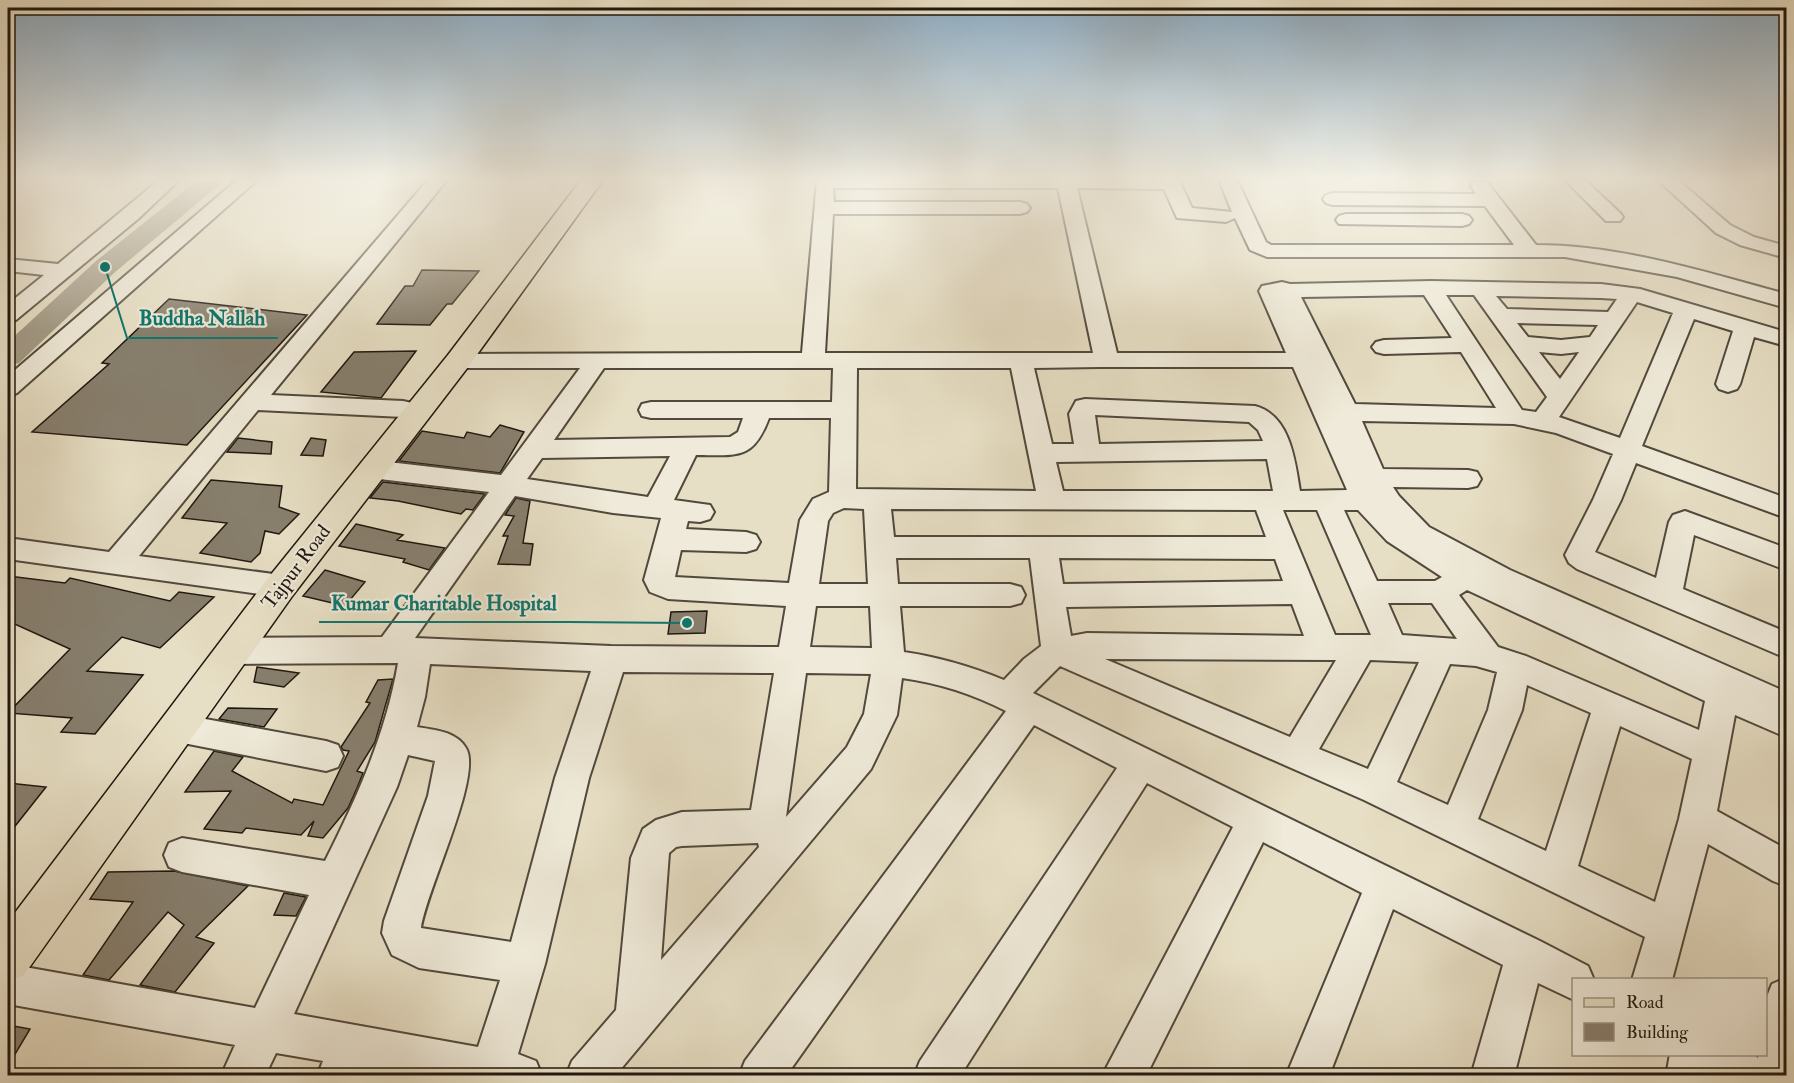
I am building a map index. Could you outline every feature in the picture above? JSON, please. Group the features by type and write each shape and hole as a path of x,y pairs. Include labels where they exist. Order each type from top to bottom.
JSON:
{"main road":[{"name":"Tajpur Road","path":"8,924 272,585 540,231"},
{"name":"Tajpur Road","path":"8,959 233,651 272,585 371,469 458,361 555,231"}],"street":[{"path":"8,315 110,231"},
{"path":"8,388 190,231"},
{"path":"117,562 395,231"},
{"path":"813,361 822,231"},
{"path":"1069,231 1107,362"},
{"path":"1247,231 1257,246 1268,251 1529,250 1580,253 1711,279 1786,301"},
{"path":"1353,231 1367,251"},
{"path":"1515,231 1529,250"},
{"path":"1726,231 1747,241 1786,252"},
{"path":"8,265 63,270"},
{"path":"1431,288 1514,416"},
{"path":"1456,828 1505,710 1501,660 1453,585 1397,534 1370,489 1311,361 1269,293 1276,290 1431,288 1601,291 1632,294 1786,339"},
{"path":"1480,289 1559,395"},
{"path":"1543,421 1559,395 1632,294"},
{"path":"1686,310 1606,500 1579,555 1587,561 1786,645"},
{"path":"1500,316 1614,319"},
{"path":"1728,384 1745,327"},
{"path":"1519,343 1561,347 1595,344"},
{"path":"1384,346 1468,345"},
{"path":"458,361 596,363 1311,361"},
{"path":"843,496 845,361"},
{"path":"1021,361 1052,501"},
{"path":"242,1076 266,1030 379,787 397,739 409,697 403,651 506,485 596,363"},
{"path":"251,402 403,409"},
{"path":"1088,453 1082,414 1083,409 1089,406 1255,414 1265,420 1278,450 1277,501 1285,548 1324,646"},
{"path":"651,410 843,410"},
{"path":"532,449 687,448 741,444 749,436 759,410"},
{"path":"1336,412 1514,416 1543,421 1786,504"},
{"path":"687,448 678,510 659,580 663,586 802,595 1010,595"},
{"path":"1041,453 1278,450"},
{"path":"371,469 506,485 678,510"},
{"path":"774,839 770,804 802,595 817,512 829,501 843,496 854,500 1326,500 1370,489 1468,479"},
{"path":"1370,489 1389,503 1400,517 1419,534 1500,578 1786,707"},
{"path":"587,1076 636,1019 774,839 860,758 880,715 889,662 877,500"},
{"path":"1297,755 1376,646 1367,592 1326,500"},
{"path":"1667,593 1685,521 1786,559"},
{"path":"669,539 746,542"},
{"path":"881,547 1285,548"},
{"path":"1043,548 1057,651"},
{"path":"8,549 117,562 272,585"},
{"path":"1367,592 1453,585 1723,694 1786,723"},
{"path":"1050,596 1302,592"},
{"path":"760,1076 1019,702 1036,666 1057,651 1087,646 1264,650 1324,646 1442,649 1501,660 1711,751"},
{"path":"1376,789 1442,649"},
{"path":"233,651 403,651 611,659 889,662 926,668 966,679 1019,702 1572,979"},
{"path":"1057,651 1376,789 1668,928"},
{"path":"8,984 266,1030 346,1060 506,1073 525,964 572,778 611,659"},
{"path":"1653,978 1697,819 1723,694"},
{"path":"1557,875 1610,706"},
{"path":"178,728 326,756"},
{"path":"397,739 441,746 453,756 446,796 402,924 402,937 408,945 418,948 525,964"},
{"path":"935,1076 1140,763"},
{"path":"1697,819 1786,868"},
{"path":"1123,1076 1255,820"},
{"path":"636,1019 649,858 655,840 670,830 682,829 774,839"},
{"path":"182,855 335,881"},
{"path":"1307,1076 1383,884"},
{"path":"1492,1076 1526,955"},
{"path":"1777,1076 1786,998"},
{"path":"1687,1076 1690,1056"},
{"path":"1715,1056 1747,1076"}],"building":[{"path":"422,270 479,271 452,304 447,304 430,325 377,324 405,286 413,286"},
{"path":"169,299 307,315 187,445 32,432 109,364 102,363"},
{"path":"416,351 381,398 321,392 354,352"},
{"path":"500,425 524,432 500,473 399,461 422,431 464,438 467,432 490,437"},
{"path":"238,438 272,442 271,454 227,452"},
{"path":"311,438 326,440 323,456 301,455"},
{"path":"211,480 282,486 279,507 299,514 279,534 265,531 260,553 251,562 200,553 227,523 182,518"},
{"path":"383,482 485,494 473,510 466,509 461,514 398,501 370,498"},
{"path":"516,498 530,501 523,543 533,544 530,565 498,564 508,536 503,536 514,516 505,515"},
{"path":"356,524 403,535 397,540 445,548 429,570 403,562 405,559 339,546"},
{"path":"325,570 365,582 345,606 303,596"},
{"path":"8,576 65,583 70,578 170,601 179,592 214,597 160,648 122,637 87,671 143,675 95,734 61,732 72,718 8,713 70,649 8,621"},
{"path":"707,611 705,633 668,634 671,612"},
{"path":"257,667 299,673 284,687 254,682"},
{"path":"393,679 375,742 357,771 363,773 357,788 348,808 323,838 308,836 314,821 301,835 246,828 242,833 204,829 231,791 185,792 214,751 243,757 232,771 292,803 294,799 323,805 349,751 341,747 370,703 366,702 378,680"},
{"path":"228,708 277,709 264,727 219,719"},
{"path":"8,783 46,787 8,835"},
{"path":"174,871 248,886 196,937 214,943 175,992 140,985 184,925 168,912 109,980 83,975 133,902 90,899 108,872"},
{"path":"284,893 306,897 296,916 274,915"},
{"path":"8,1025 30,1029 8,1066"}],"waterway":[{"path":"8,357 105,267 150,231"}],"place":[{"name":"Buddha Nallah","path":"105,267"},
{"name":"Kumar Charitable Hospital","path":"687,623"}]}
